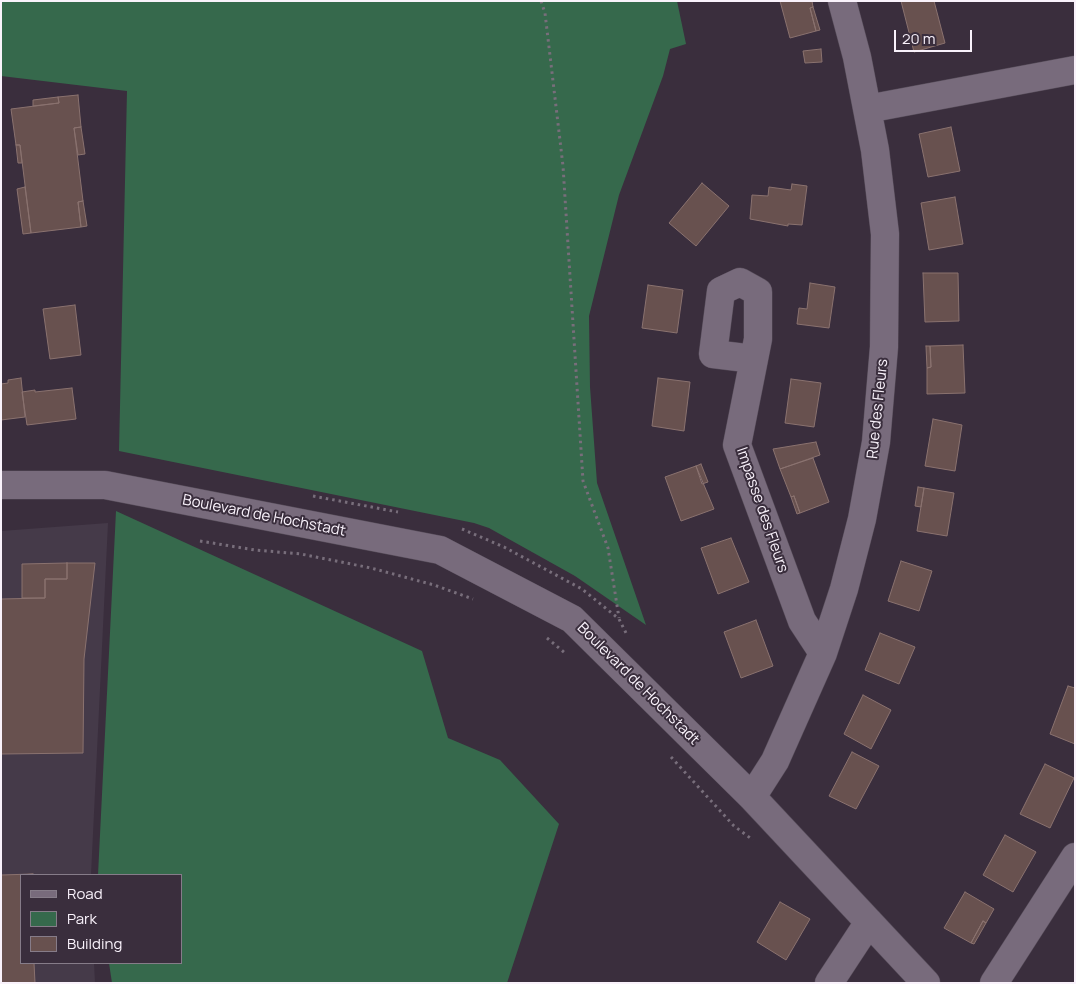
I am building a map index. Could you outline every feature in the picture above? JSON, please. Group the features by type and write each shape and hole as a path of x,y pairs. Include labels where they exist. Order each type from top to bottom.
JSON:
{"street":[{"name":"Rue des Fleurs","path":"752,797 775,760 823,654 844,589 862,519 876,442 884,347 885,234 875,150 857,57 842,1"},
{"path":"867,110 1075,70"},
{"name":"Impasse des Fleurs","path":"754,359 738,444 802,621 823,654"},
{"name":"Boulevard de Hochstadt","path":"1,485 105,485 440,550 572,619 752,797 926,983"},
{"path":"994,983 1075,857"},
{"path":"829,983 869,922"}],"path":[{"path":"541,1 545,13 562,166 583,481 608,548 619,619"},
{"path":"200,541 256,550 301,554 370,568 434,585 476,601"},
{"path":"539,633 567,654"},
{"path":"670,756 734,826 754,841"}],"shaded area":[{"path":"108,523 91,874 20,874 20,964 94,964 95,983 1,983 1,531"}],"green space":[{"path":"1,1 677,1 686,44 670,49 663,76 619,195 589,316 590,387 597,483 646,625 575,576 489,528 474,523 119,451 127,91 1,76"},
{"path":"116,511 422,651 448,738 500,760 559,824 507,983 112,983 109,964 182,964 182,874 98,874"}],"building":[{"path":"780,1 812,1 813,7 810,8 816,31 790,38"},
{"path":"901,1 934,1 945,43 914,52"},
{"path":"813,7 820,30 816,31 810,8"},
{"path":"821,49 822,62 805,63 803,51"},
{"path":"78,95 81,127 74,128 83,201 78,202 81,227 31,233 20,145 16,145 11,109 59,103 58,97"},
{"path":"58,97 59,103 33,106 33,100"},
{"path":"81,127 85,154 78,155 74,128"},
{"path":"951,127 960,171 928,177 919,134"},
{"path":"16,145 20,145 22,163 18,163"},
{"path":"702,183 729,206 696,246 669,223"},
{"path":"792,184 807,186 802,225 788,224 788,226 750,219 752,195 768,196 769,187 791,190"},
{"path":"25,187 31,233 23,234 17,189"},
{"path":"955,197 963,244 929,250 921,203"},
{"path":"83,201 87,226 81,227 78,202"},
{"path":"923,273 958,273 959,321 925,322"},
{"path":"810,283 835,287 829,328 797,324 799,308 807,309"},
{"path":"648,285 683,290 677,333 642,328"},
{"path":"75,305 81,355 50,359 43,309"},
{"path":"963,345 965,393 927,394 927,368 931,367 930,346"},
{"path":"926,346 930,346 931,367 927,368"},
{"path":"21,378 25,417 1,420 1,384 8,383 8,380"},
{"path":"658,378 690,382 684,431 652,426"},
{"path":"791,379 821,383 814,427 785,423"},
{"path":"72,388 76,419 27,425 22,392"},
{"path":"933,419 962,425 955,471 925,466"},
{"path":"816,442 820,455 780,469 773,449"},
{"path":"813,458 829,502 800,513 794,496 791,497 780,469"},
{"path":"701,464 708,482 702,484 696,466"},
{"path":"696,466 714,509 681,521 665,477"},
{"path":"918,487 924,488 921,507 915,506"},
{"path":"924,488 954,493 947,536 917,531"},
{"path":"794,496 800,513 797,514 791,497"},
{"path":"731,538 749,582 718,594 701,548"},
{"path":"901,561 932,571 919,611 888,601"},
{"path":"67,563 95,563 84,659 83,753 1,754 1,599 45,598 45,579 67,579"},
{"path":"67,563 67,579 45,579 45,598 22,598 22,564"},
{"path":"756,620 773,666 741,678 724,632"},
{"path":"880,633 915,647 899,684 865,670"},
{"path":"1068,686 1075,688 1075,744 1050,734"},
{"path":"863,695 891,710 871,749 844,734"},
{"path":"852,752 879,766 856,809 829,796"},
{"path":"1045,764 1074,778 1050,828 1020,814"},
{"path":"1005,835 1036,852 1013,892 983,875"},
{"path":"20,874 20,964 34,964 35,983 1,983 1,875"},
{"path":"965,892 994,909 986,923 983,921 971,943 944,928"},
{"path":"780,902 810,919 786,960 757,942"},
{"path":"983,921 986,923 974,944 971,943"}]}
